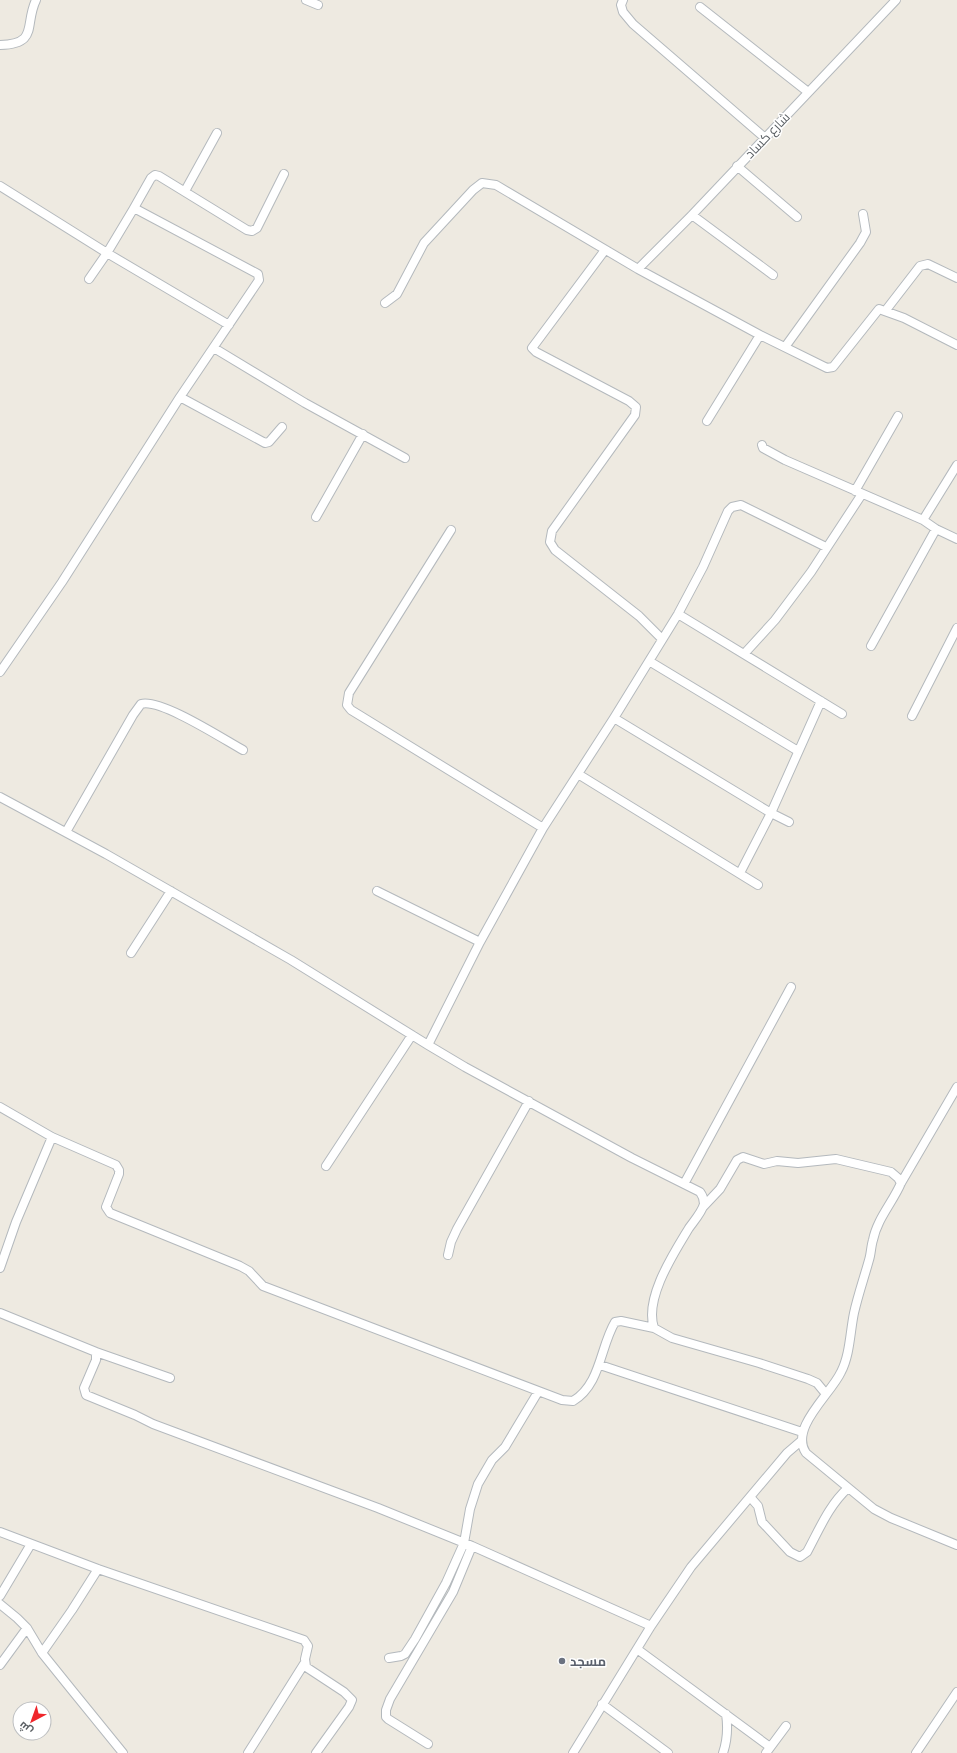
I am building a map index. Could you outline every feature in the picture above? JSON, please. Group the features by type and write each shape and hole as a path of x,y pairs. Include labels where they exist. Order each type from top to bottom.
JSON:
{"street":[{"path":"0,45 13,44 22,41 26,36 36,0"},
{"path":"306,0 318,5"},
{"path":"623,0 621,5 623,12 633,24 765,138"},
{"name":"شارع كساد","path":"638,269 692,215 896,0"},
{"path":"700,7 808,92"},
{"path":"184,191 217,133"},
{"path":"737,166 797,217"},
{"path":"89,279 107,253 155,175 247,230 252,231 257,228 284,174"},
{"path":"386,303 397,294 424,243 472,190 482,183 496,185 638,269 819,365 831,368 875,312 880,309 886,310 957,345"},
{"path":"0,186 107,253 229,324"},
{"path":"0,672 62,582 180,397 257,284 259,278 258,274 134,208"},
{"path":"785,347 860,243 866,232 863,214"},
{"path":"692,215 773,275"},
{"path":"604,250 532,348 536,352 630,401 636,407 635,415 552,531 550,542 555,550 639,616 662,639"},
{"path":"886,310 920,266 928,264 957,278"},
{"path":"707,421 760,335"},
{"path":"214,348 305,403 405,458"},
{"path":"180,397 265,443 270,442 282,427"},
{"path":"744,654 782,611 811,572 859,492 898,416"},
{"path":"316,517 363,434"},
{"path":"762,445 777,457 923,520 936,529 957,538"},
{"path":"923,520 957,465"},
{"path":"428,1046 480,942 543,828 614,718 678,614 703,567 728,511 736,505 740,505 826,547"},
{"path":"871,646 936,529"},
{"path":"452,530 349,693 347,705 351,710 543,828"},
{"path":"678,614 842,714"},
{"path":"912,716 957,628"},
{"path":"650,660 798,751"},
{"path":"740,873 771,813 821,701"},
{"path":"66,832 141,704 151,703 174,712 243,750"},
{"path":"614,718 771,813 789,822"},
{"path":"578,774 740,873 758,886"},
{"path":"1,801 66,832 171,891 291,960 428,1046 632,1158 700,1192 703,1196 703,1207"},
{"path":"131,953 171,891"},
{"path":"377,891 480,942"},
{"path":"684,1184 791,987"},
{"path":"326,1166 412,1035"},
{"path":"957,1088 901,1183 894,1200 877,1225 855,1310 845,1362 839,1377 826,1394 802,1432 801,1441 806,1453 874,1509 891,1518 957,1545"},
{"path":"448,1255 451,1242 457,1229 529,1102"},
{"path":"0,1107 52,1137 118,1167 118,1178 106,1207 110,1213 240,1266 249,1271 263,1286 538,1392 567,1402 573,1401 585,1390 600,1365 612,1328 616,1321 654,1328 672,1338 808,1379 817,1383 826,1394"},
{"path":"0,1268 16,1222 52,1137"},
{"path":"654,1328 651,1320 652,1308 664,1271 674,1252 703,1207 720,1189 737,1160 743,1157 764,1164 777,1161 798,1163 836,1159 891,1172 901,1183"},
{"path":"0,1313 96,1352 170,1378"},
{"path":"96,1352 96,1360 84,1388 86,1395 153,1424 378,1508 468,1544 651,1626"},
{"path":"600,1365 802,1432"},
{"path":"428,1744 388,1719 386,1717 386,1710 395,1689 453,1592 468,1544 470,1509 478,1484 492,1460 505,1447 538,1392"},
{"path":"573,1753 637,1648 691,1567 751,1498 787,1453 801,1441"},
{"path":"751,1498 758,1506 762,1522 790,1552 800,1557 807,1552 832,1506 839,1496 848,1488"},
{"path":"0,1532 199,1605 300,1638 308,1646 304,1664 248,1753"},
{"path":"0,1596 31,1544"},
{"path":"389,1658 401,1656 409,1650 468,1544"},
{"path":"42,1653 98,1569"},
{"path":"0,1604 27,1628 42,1653 123,1753"},
{"path":"0,1665 27,1628"},
{"path":"637,1648 726,1714 768,1750 786,1726"},
{"path":"304,1664 344,1692 352,1700 349,1707 316,1753"},
{"path":"916,1753 957,1692"},
{"path":"602,1704 668,1753"},
{"path":"723,1753 726,1738 726,1714"}],"place":[{"name":"مسجد","path":"562,1661"}]}
